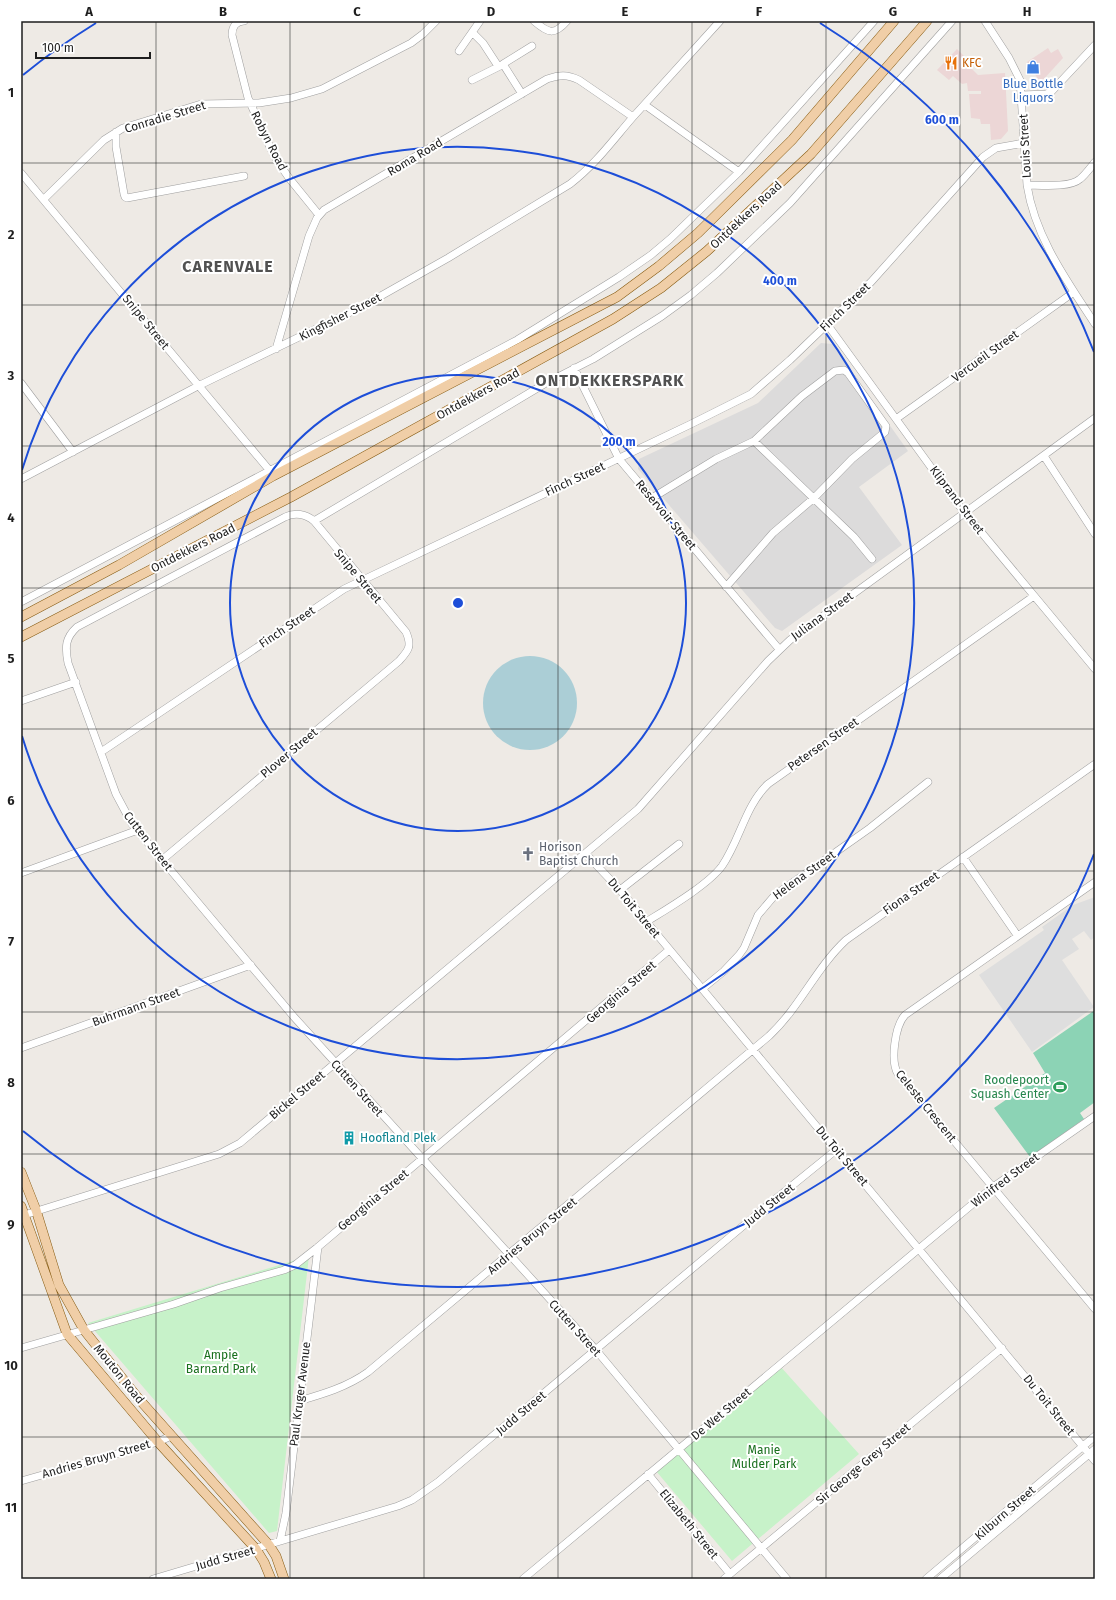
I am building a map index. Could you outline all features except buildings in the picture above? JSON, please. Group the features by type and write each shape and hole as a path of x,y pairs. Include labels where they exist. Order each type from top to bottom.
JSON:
{"main road":[{"name":"Ontdekkers Road","path":"21,617 119,565 272,476 617,297 659,266 698,233 786,145 894,21"},
{"name":"Ontdekkers Road","path":"21,637 291,497 613,319 661,288 707,251 811,154 927,21"},
{"name":"Mouton Road","path":"21,1172 36,1210 59,1285 84,1330 138,1398 269,1545"},
{"name":"Mouton Road","path":"22,1212 67,1334 158,1442 256,1549"},
{"path":"269,1545 276,1556 284,1579"},
{"path":"256,1549 264,1562 271,1579"}],"street":[{"name":"Robyn Road","path":"244,21 235,25 232,35 248,98 278,162 319,215"},
{"name":"Conradie Street","path":"44,200 104,140 116,132 152,118 201,104 251,103 283,100 322,89 417,39 436,21"},
{"path":"459,52 480,21"},
{"path":"534,21 546,31 558,30 567,21"},
{"name":"Kingfisher Street","path":"21,479 198,386 363,306 448,258 570,184 599,158 633,117 720,21"},
{"path":"21,602 517,340 619,277 659,249 739,172 874,21"},
{"name":"Ontdekkers Road","path":"314,521 546,383 593,359 662,316 691,295 717,273 790,203 952,21"},
{"name":"Louis Street","path":"985,21 1017,72 1020,80 1029,197 1056,265 1095,324"},
{"path":"473,33 501,65 522,94"},
{"path":"1022,95 1046,94 1051,92 1095,45"},
{"path":"472,80 501,65 532,46"},
{"name":"Roma Road","path":"276,349 309,236 319,215 324,210 547,79 557,76 571,76 633,117"},
{"path":"645,105 739,172"},
{"path":"116,132 117,155 124,194 127,198 244,176"},
{"name":"Finch Street","path":"101,752 337,594 362,580 751,394 768,380 871,282 983,156 996,148 1024,143"},
{"path":"1027,185 1053,185 1073,182 1080,179 1095,162"},
{"name":"Snipe Street","path":"21,172 270,471"},
{"name":"Vercueil Street","path":"896,419 1074,292"},
{"name":"Kliprand Street","path":"827,324 965,512 1095,669"},
{"name":"Reservoir Street","path":"574,368 619,458 779,649"},
{"path":"652,498 716,459 754,441 802,396 835,371 844,370 848,373 886,426 885,432 852,459 814,498 773,533 726,587"},
{"path":"21,383 73,452"},
{"name":"Juliana Street","path":"586,854 622,824 647,800 779,649 812,622 1095,418"},
{"path":"754,441 854,537 872,559"},
{"path":"1044,456 1095,534"},
{"name":"Ontdekkers Road","path":"66,651 67,640 77,628 285,516 292,514 302,515"},
{"name":"Snipe Street","path":"302,515 314,521 406,632 410,642"},
{"name":"Petersen Street","path":"646,922 708,880 722,866 756,796 768,784 1034,596"},
{"name":"Plover Street","path":"162,860 399,661 406,653 410,642"},
{"name":"Cutten Street","path":"66,651 116,794 132,824 335,1063 596,1350 787,1579"},
{"path":"21,701 76,682"},
{"name":"Fiona Street","path":"753,1050 784,1021 829,958 846,940 1095,764"},
{"name":"Helena Street","path":"702,989 724,971 739,955 744,948 758,915 775,895 870,828 928,782"},
{"path":"21,873 138,830"},
{"path":"620,890 679,844"},
{"name":"Du Toit Street","path":"586,854 620,890 1082,1446 1092,1452 1095,1461"},
{"name":"Bickel Street","path":"22,1212 36,1210 225,1151 240,1143 586,854"},
{"path":"963,857 1017,936"},
{"name":"Celeste Crescent","path":"1095,882 905,1015 899,1024 894,1058 898,1074 1095,1309"},
{"name":"Georginia Street","path":"21,1348 174,1304 220,1288 284,1270 302,1260 669,950"},
{"name":"Buhrmann Street","path":"21,1048 251,965"},
{"name":"Andries Bruyn Street","path":"299,1401 330,1392 361,1378 753,1050"},
{"name":"Winifred Street","path":"919,1248 993,1187 1095,1116"},
{"name":"Judd Street","path":"153,1579 386,1510 412,1500 438,1482 836,1150"},
{"name":"Paul Kruger Avenue","path":"280,1541 286,1512 318,1247"},
{"name":"De Wet Street","path":"523,1579 919,1248"},
{"name":"Sir George Grey Street","path":"724,1579 1002,1348"},
{"name":"Andries Bruyn Street","path":"21,1481 158,1442 171,1436"},
{"name":"Kilburn Street","path":"926,1579 1095,1436"},
{"name":"Kilburn Street","path":"940,1579 1092,1452"},
{"name":"Elizabeth Street","path":"648,1474 730,1574"},
{"path":"1014,1505 1020,1512"},
{"path":"944,1564 950,1571"}],"shaded area":[{"path":"1048,48 1051,53 1058,49 1063,58 1043,80 1038,79 1027,62"},
{"path":"957,49 969,61 967,64 978,75 1005,73 1008,131 1001,139 991,140 990,124 981,124 980,119 971,118 969,94 981,94 981,91 968,91 967,83 962,84 953,76 949,80 937,70"},
{"path":"821,343 832,344 908,451 859,487 902,545 782,631 775,628 638,469 639,459 758,403"},
{"path":"1095,897 1095,937 1091,940 1084,931 1072,939 1079,949 1062,960 1094,1007 1032,1052 979,975 1044,930 1042,927 1073,905"}],"green space":[{"name":"Roodepoort Squash Center","path":"1095,1010 1095,1102 1080,1113 1084,1119 1030,1157 994,1108 1045,1073 1033,1053"},
{"name":"Ampie Barnard Park","path":"309,1256 277,1531 269,1533 88,1323"},
{"name":"Manie Mulder Park","path":"780,1366 859,1454 732,1561 656,1471"}],"water":[{"path":"521,656 539,656 548,659 564,669 574,685 577,694 577,712 574,721 564,737 548,747 539,750 521,750 512,747 496,737 486,721 483,712 483,694 486,685 496,669 512,659"}],"place":[{"name":"KFC","path":"951,63"},
{"name":"Blue Bottle Liquors","path":"1033,67"},
{"name":"Horison Baptist Church","path":"528,854"},
{"name":"Roodepoort Squash Center","path":"1060,1087"},
{"name":"Hoofland Plek","path":"349,1138"}],"district":[{"name":"CARENVALE","path":"228,266"},
{"name":"ONTDEKKERSPARK","path":"610,380"}]}
